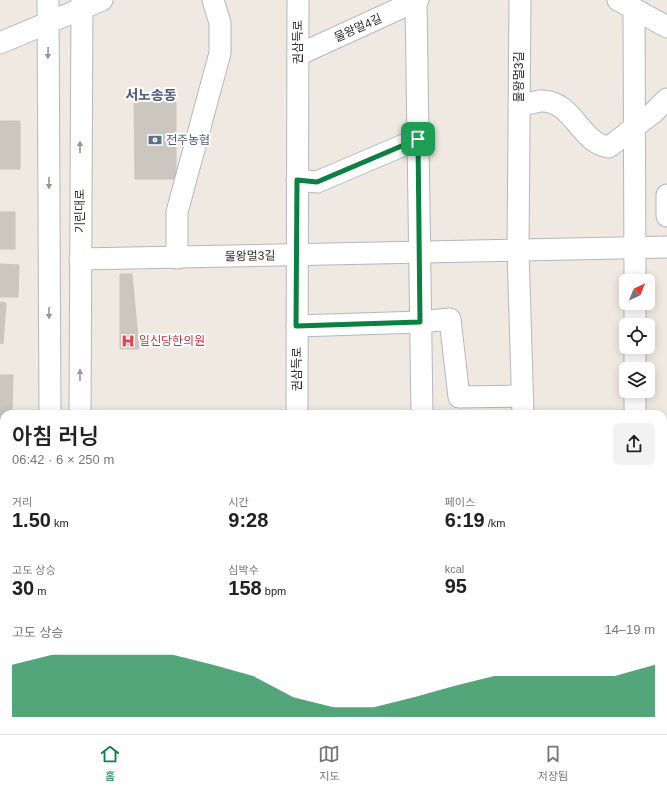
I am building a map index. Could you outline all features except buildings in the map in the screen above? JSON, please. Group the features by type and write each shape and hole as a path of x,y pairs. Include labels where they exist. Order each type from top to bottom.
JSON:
{"street":[{"path":"48,0 50,410"},
{"path":"0,43 49,23 82,4 102,0"},
{"path":"177,258 177,212 220,53 220,22 213,0"},
{"name":"권삼득로","path":"297,410 298,0"},
{"name":"물왕멀3길","path":"520,0 518,250 523,406"},
{"path":"417,1 422,410"},
{"name":"물왕멀4길","path":"298,55 417,1"},
{"name":"기린대로","path":"80,410 82,4"},
{"path":"626,5 667,27"},
{"path":"626,5 634,128 635,274"},
{"path":"519,106 540,101 552,102 567,111 591,140 600,146 609,147 634,128 667,99"},
{"path":"297,180 317,182 418,139"},
{"path":"667,195 667,216"},
{"name":"물왕멀3길","path":"80,259 667,247"},
{"path":"296,326 420,322 450,319 459,397 523,406"},
{"path":"635,398 635,410"}],"place":[{"name":"전주농협","path":"155,140"},
{"name":"일신당한의원","path":"128,341"}],"district":[{"name":"서노송동","path":"151,95"}],"route":[{"path":"418,139 420,322 296,326 297,180 317,182 418,139"}]}
